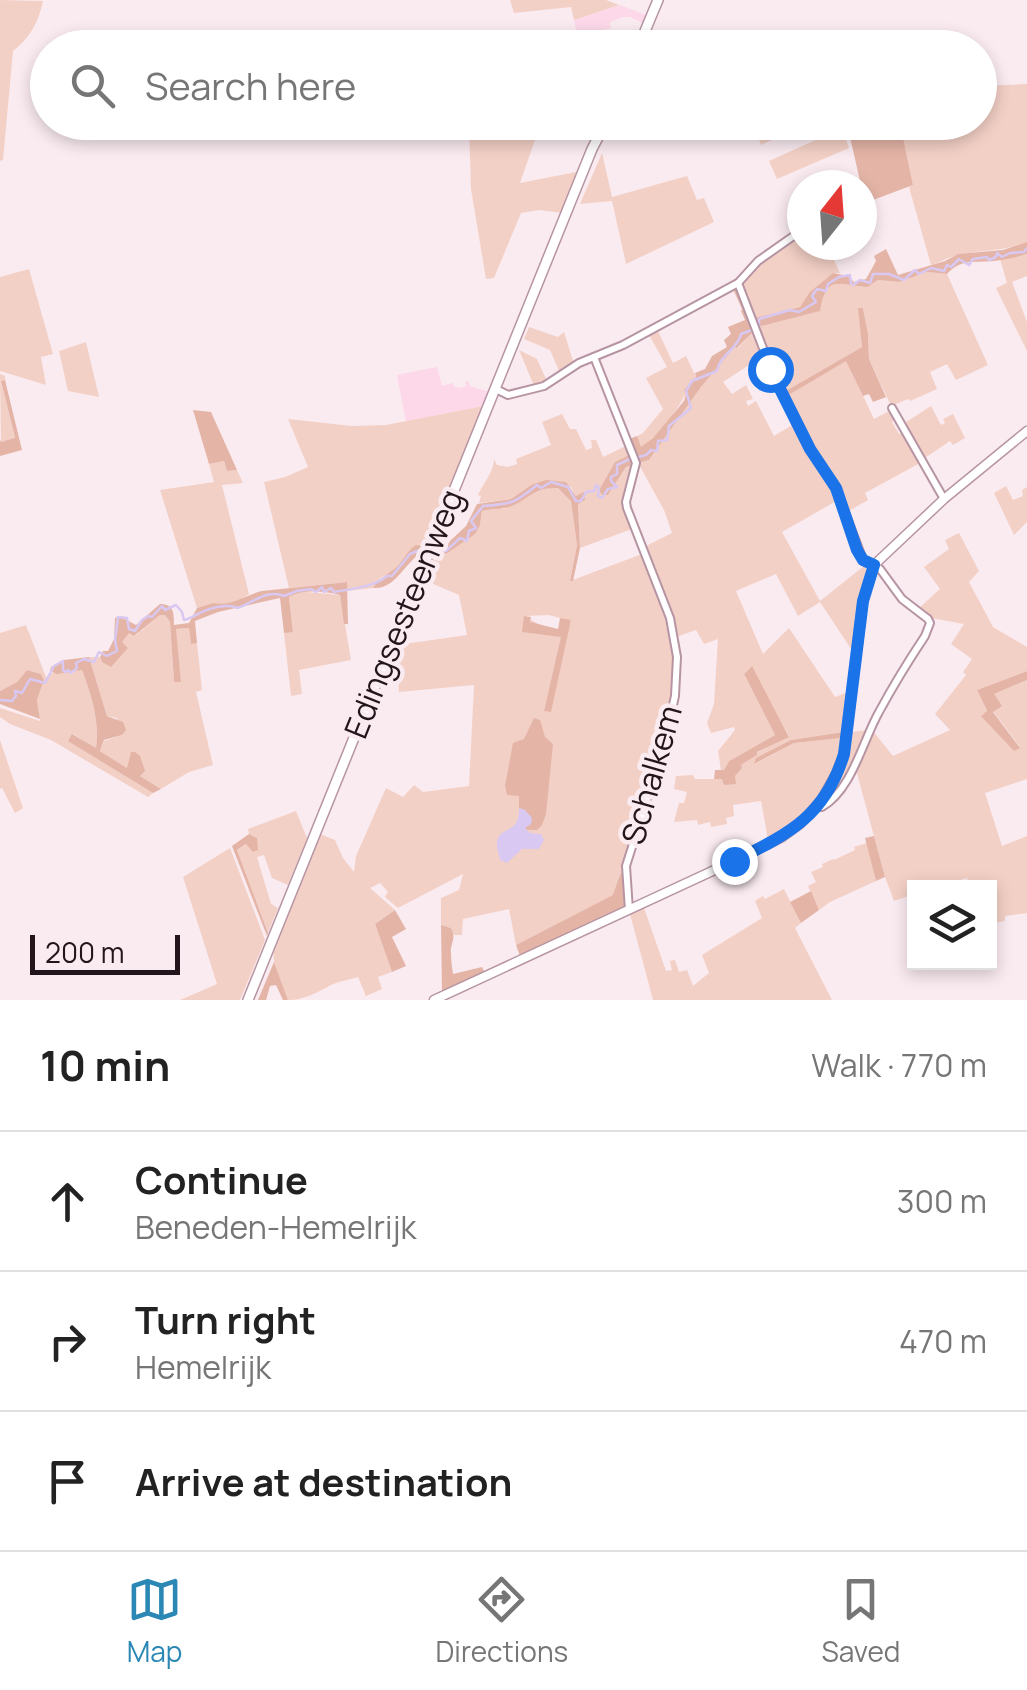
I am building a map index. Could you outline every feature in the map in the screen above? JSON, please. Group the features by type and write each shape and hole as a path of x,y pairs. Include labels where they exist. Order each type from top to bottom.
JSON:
{"main road":[{"path":"646,30 658,0"},
{"name":"Edingsesteenweg","path":"246,1000 597,140"}],"street":[{"path":"496,389 508,394 544,386 579,364 624,345 738,284 758,261 787,241"},
{"path":"738,284 770,369 810,449 836,488 857,550 863,560 880,569 902,598 928,618 930,626 880,709 842,788 828,804 817,806"},
{"name":"Schalkem","path":"594,358 636,462 626,508 670,618 676,657 675,696 664,746 626,866 629,910"},
{"path":"892,408 944,499"},
{"path":"434,1000 782,837 801,823 817,806 844,754 863,601 874,565 944,499 1027,431"}],"shaded area":[{"path":"0,0 43,1 33,29 13,51 0,161"},
{"path":"510,0 606,0 619,5 574,20 571,7 514,13"},
{"path":"620,5 646,15 643,23 623,17 610,22 611,28 604,30 576,30 574,20"},
{"path":"1027,84 1027,242 958,255 931,265 909,187 913,185 904,140 997,140 997,85"},
{"path":"470,140 535,140 520,183 578,174 562,213 521,213 494,278 486,279 471,189"},
{"path":"815,140 846,140 849,148 798,170 787,170 787,175 777,179 769,161"},
{"path":"851,140 904,140 913,185 877,198 877,170 858,170"},
{"path":"602,153 612,197 687,176 697,200 704,198 714,222 626,264 612,201 580,204"},
{"path":"1027,242 1027,254 963,263 947,274 927,272 899,282 878,280 868,287 835,284 826,291 820,311 758,327 754,318 800,307 810,292 833,273 848,276 854,282 866,279 877,254 886,249 898,275 958,254 1003,250"},
{"path":"787,243 787,260 834,260 840,273 833,273 800,307 754,318 742,282 756,265"},
{"path":"1027,254 1027,276 1012,282 1027,322 1027,351 996,288 1007,283 1000,259"},
{"path":"29,269 53,354 41,357 46,385 0,371 0,277"},
{"path":"927,272 947,274 988,365 956,380 947,364 930,372 937,389 891,406 869,359 863,308 859,308 862,347 784,392 758,327 819,311 826,291 835,284 868,287 878,280 899,282"},
{"path":"733,289 737,289 753,332 701,387 649,460 638,463 629,439 637,436 641,447 653,438 684,401 684,390 696,377 695,373 705,369 712,356 727,347 724,340 731,334 728,327 745,320"},
{"path":"858,308 863,308 869,359 886,397 873,402 869,394 863,396 846,361 787,396 784,392 862,347"},
{"path":"529,327 558,337 564,332 574,364 560,373 550,350 524,339"},
{"path":"657,329 673,363 686,356 696,377 665,424 640,448 637,436 663,409 646,378 667,367 648,333"},
{"path":"753,332 763,356 723,382 732,394 746,385 753,399 746,401 748,406 756,401 774,436 794,424 838,500 782,532 820,601 864,566 868,572 853,652 820,602 798,616 776,574 736,591 763,654 789,628 835,697 848,692 843,732 791,740 755,764 794,743 842,738 833,771 817,798 795,821 768,840 761,801 733,805 734,816 726,818 727,824 711,827 710,822 698,825 697,820 674,822 687,792 674,789 676,776 735,776 756,753 789,736 751,667 744,674 775,735 729,761 721,770 718,751 735,730 734,727 711,733 707,723 714,704 718,639 704,644 696,630 676,637 644,547 672,533 638,463 649,460 701,387"},
{"path":"86,342 99,397 68,391 59,351"},
{"path":"519,350 537,359 547,381 534,386"},
{"path":"846,360 874,419 891,410 895,419 892,422 920,463 865,493 868,500 847,512 787,396"},
{"path":"437,367 442,386 453,383 461,388 468,381 470,386 490,392 484,406 406,422 397,375"},
{"path":"0,374 5,376 1,381 15,439 1,442"},
{"path":"5,380 22,450 0,456 0,439 1,442 15,438 1,381"},
{"path":"484,406 429,542 380,578 373,588 347,591 346,582 289,588 264,482 308,467 288,419 352,426 386,425"},
{"path":"931,406 941,425 945,423 943,419 953,414 965,438 953,445 950,441 922,460 903,424"},
{"path":"193,410 211,412 237,470 227,471 224,461 209,464"},
{"path":"562,414 570,429 576,429 586,450 592,448 591,440 596,440 603,457 628,445 631,454 615,462 599,490 608,495 626,467 633,465 624,503 632,529 580,548 578,503 583,493 576,496 571,487 531,485 511,499 479,503 478,495 494,459 497,465 508,467 517,464 516,459 551,445 542,422"},
{"path":"631,454 633,465 626,467 608,495 602,495 599,490 615,462"},
{"path":"224,461 227,471 237,470 243,483 222,485 249,594 232,603 197,608 160,490 214,482 209,464"},
{"path":"546,480 566,482 576,496 584,492 585,500 578,504 580,548 573,581 577,545 571,501 558,488 536,492 509,507 482,511 475,534 446,554 442,552 466,526 477,504 511,499"},
{"path":"1006,486 1013,500 1023,496 1022,490 1027,487 1027,522 1014,535 994,493"},
{"path":"558,488 571,500 577,545 570,581 642,554 673,638 674,679 668,720 631,838 624,875 619,875 614,895 516,945 509,909 463,919 462,935 454,935 451,928 441,925 441,898 459,890 463,874 398,908 385,897 388,892 380,883 370,888 395,910 375,924 392,972 378,977 382,989 366,996 358,977 288,1000 273,949 320,834 335,840 354,872 356,856 386,788 403,797 414,785 423,792 469,786 474,685 399,692 397,670 388,668 397,645 467,635 459,595 424,580 436,551 446,554 480,525 482,511 504,509 530,493","holes":["549,615 571,621 544,711 562,637 524,616"]},
{"path":"959,533 979,571 969,582 993,627 1027,647 1027,671 977,690 987,712 982,715 1020,747 993,711 994,694 1027,680 1027,779 985,793 1002,846 1027,836 1027,913 1005,916 1005,921 997,923 997,880 907,880 907,896 894,901 855,766 872,730 893,756 950,730 935,714 966,675 963,672 972,659 951,644 964,624 931,618 918,609 940,589 924,567 949,549 945,540"},
{"path":"416,545 423,546 423,552 388,585 373,588 396,567"},
{"path":"347,582 348,624 344,624 340,595 314,592 289,597 293,632 284,633 280,598 195,621 197,643 191,644 189,628 176,629 181,682 174,682 170,622 165,615 134,636 129,633 122,642 128,648 111,667 100,657 114,639 115,618 119,616 136,625 165,604 172,610 174,625 189,623 197,608 213,603 232,602 262,591"},
{"path":"307,592 340,595 351,660 299,670 302,694 291,696 284,633 293,631 289,597"},
{"path":"160,615 170,622 174,682 181,681 175,629 189,628 191,643 197,643 202,690 196,692 213,765 189,772 161,789 100,751 104,741 122,735 117,718 107,716 89,657 100,657 102,662 128,648 121,642 129,633 135,636"},
{"path":"524,616 531,617 530,622 558,629 560,618 571,620 551,712 544,711 561,637 522,632"},
{"path":"26,625 46,677 54,672 82,669 96,719 96,749 73,734 69,741 153,793 148,797 51,740 0,717 0,708 40,721 37,700 44,680 41,674 27,670 17,682 0,691 0,633"},
{"path":"89,657 107,716 123,722 126,730 104,740 100,751 127,768 131,752 135,752 145,771 140,776 161,789 153,793 68,741 72,734 96,748 91,698 82,670 57,674 50,671 51,667 64,660"},
{"path":"752,666 789,737 757,752 741,765 735,776 736,784 724,785 722,779 714,779 715,770 724,770 729,761 775,735 744,674"},
{"path":"27,670 41,674 44,680 37,700 40,719 0,704 0,691 17,682"},
{"path":"1027,671 1027,680 994,694 1002,706 993,712 1020,748 1014,751 981,716 987,711 977,690"},
{"path":"534,718 540,720 545,737 553,744 546,814 537,830 527,830 524,827 531,824 525,810 519,808 519,796 507,795 505,786 513,743 524,739"},
{"path":"867,730 837,791 824,804 847,754 851,732"},
{"path":"843,732 842,738 794,743 754,764 756,758 791,740"},
{"path":"0,740 23,808 15,813 0,789"},
{"path":"519,808 532,818 525,828 541,834 544,840 539,849 522,849 507,863 500,860 497,842 516,822"},
{"path":"296,811 307,838 288,885 272,878 264,855 257,857 271,904 278,908 268,933 237,850 257,838 248,829"},
{"path":"249,834 257,838 258,850 253,852 246,844 237,850 267,936 232,846"},
{"path":"874,836 885,877 876,881 865,838"},
{"path":"867,843 876,881 819,910 808,886 816,882 811,872"},
{"path":"230,848 265,940 240,1000 180,1000 217,984 183,877"},
{"path":"620,874 624,875 626,908 520,956 516,945 613,895"},
{"path":"784,889 801,923 795,928 832,1000 653,1000 630,914 644,908 666,971 672,970 670,961 675,960 679,972 687,970 693,986 709,973 702,955 762,918 755,901"},
{"path":"811,891 819,910 801,923 790,902"},
{"path":"395,910 406,929 392,937 406,966 392,972 375,924"},
{"path":"441,925 453,932 453,974 482,967 485,973 442,992"},
{"path":"274,962 288,1000 283,1000 276,985 270,986 266,1000 258,1000"}],"waterway":[{"path":"759,328 759,319 790,310 799,312 816,302 812,296 817,289 826,291 828,284 839,277 850,275 853,285 860,280 870,283 873,274 889,274 904,280 915,270 919,274 931,268 944,271 959,259 969,265 973,259 989,260 997,253 1002,257 1027,248"},
{"path":"638,457 657,451 658,441 667,440 669,426 691,408 686,391 692,381 717,371 741,334 752,330"},
{"path":"436,549 446,551 460,538 467,541 469,531 476,528 471,521 483,506 513,501 537,485 541,488 551,482 568,487 576,501 581,501 586,492 594,491 596,485 602,498 608,489 617,487 611,481 617,474 617,465 630,459"},
{"path":"0,700 12,701 15,691 22,693 30,679 45,683 54,666 63,661 63,670 71,673 77,668 76,663 84,659 94,662 99,652 107,656 117,651 118,617 127,618 129,629 135,631 142,620 152,617 162,606 165,610 176,605 184,620 218,607 238,608 272,594 284,596 311,589 316,592 322,587 324,592 331,588 334,592 362,587 392,576 410,554 427,547"}],"route":[{"path":"734,861 801,823 822,799 836,774 844,754 863,601 874,565 867,564 857,550 836,488 810,449 770,369"}]}
